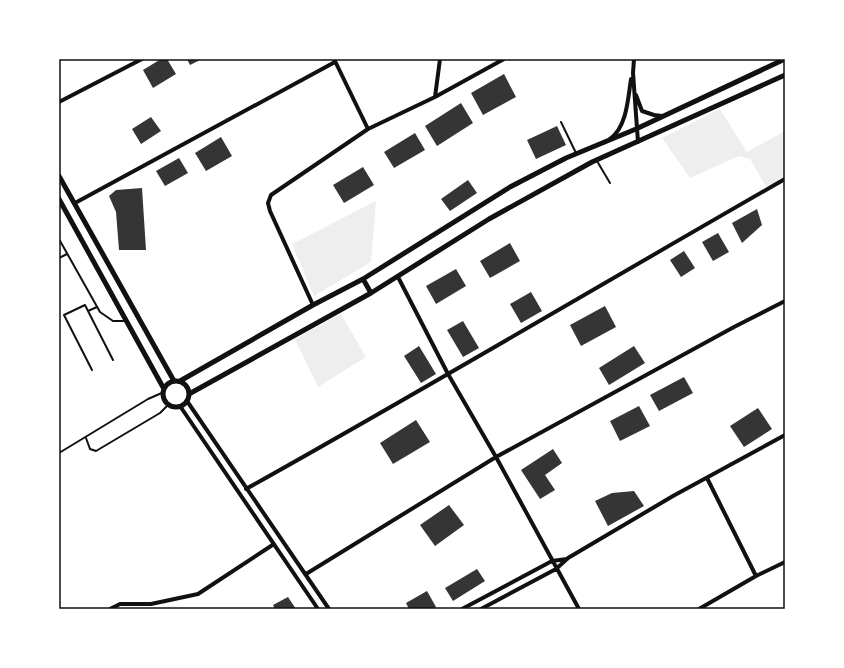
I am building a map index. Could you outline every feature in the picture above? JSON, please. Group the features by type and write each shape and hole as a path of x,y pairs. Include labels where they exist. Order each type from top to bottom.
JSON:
{"street":[{"path":"59,102 142,59"},
{"path":"435,97 440,59"},
{"path":"313,305 270,211 268,203 271,194 368,129 435,97 504,59"},
{"path":"634,59 633,73 638,142"},
{"path":"164,391 168,384 177,381 313,305 363,279 510,187 576,154 636,129 785,59"},
{"path":"74,203 335,61 368,129"},
{"path":"633,73 635,92 642,111 662,116"},
{"path":"606,141 612,138 623,120 633,73"},
{"path":"189,394 371,293 510,207 597,160 785,76"},
{"path":"59,176 177,381 186,386 189,394 187,401 180,406"},
{"path":"246,489 785,179"},
{"path":"59,199 127,320 164,391 164,397 169,404 180,406 318,609"},
{"path":"84,244 94,238"},
{"path":"398,277 448,374 496,456 579,609"},
{"path":"363,279 371,293"},
{"path":"306,574 496,456 785,301"},
{"path":"187,401 329,609"},
{"path":"481,609 556,569 568,558 672,496 785,435"},
{"path":"707,478 756,576"},
{"path":"268,535 275,530"},
{"path":"110,609 120,604 151,604 198,594 274,544"},
{"path":"462,609 552,561 568,558"},
{"path":"699,609 756,576 785,562"}],"lane":[{"path":"561,122 576,154"},
{"path":"597,160 610,183"},
{"path":"59,239 97,307 109,320 118,322 127,320"},
{"path":"59,258 67,253"},
{"path":"92,370 64,315 85,305 113,360"},
{"path":"88,311 97,307"},
{"path":"59,453 86,438 141,403 164,391"},
{"path":"86,438 90,450 96,451 160,413 169,404"}],"shaded area":[{"path":"720,109 747,152 785,131 785,180 768,190 750,159 739,156 690,178 662,138"},
{"path":"376,201 371,262 314,296 292,244"},
{"path":"341,314 366,357 318,387 295,339"}],"building":[{"path":"161,59 167,59 176,74 153,88 143,70"},
{"path":"187,59 202,59 190,65"},
{"path":"504,74 516,97 483,115 471,93"},
{"path":"461,103 473,123 437,146 425,126"},
{"path":"151,117 161,131 141,144 132,129"},
{"path":"557,126 566,145 536,159 527,140"},
{"path":"415,133 425,150 394,168 384,152"},
{"path":"221,137 232,156 206,171 195,153"},
{"path":"179,158 188,173 165,186 156,171"},
{"path":"363,167 374,185 344,203 333,185"},
{"path":"468,180 477,193 450,211 441,199"},
{"path":"142,188 146,250 119,250 116,212 109,196 116,190"},
{"path":"757,209 762,225 742,243 732,223"},
{"path":"718,233 729,252 713,261 702,242"},
{"path":"510,243 520,261 490,278 480,261"},
{"path":"684,251 695,268 681,277 670,260"},
{"path":"456,269 466,286 436,304 426,286"},
{"path":"531,292 542,311 521,323 510,304"},
{"path":"605,306 616,327 581,346 570,325"},
{"path":"463,321 479,348 463,357 447,330"},
{"path":"419,346 436,374 421,383 404,356"},
{"path":"634,346 645,363 609,385 599,368"},
{"path":"684,377 693,393 659,411 650,395"},
{"path":"639,406 650,426 620,441 610,421"},
{"path":"758,408 772,429 744,447 730,426"},
{"path":"416,420 430,442 393,464 380,443"},
{"path":"553,449 562,463 545,475 555,490 540,499 521,470"},
{"path":"634,491 644,506 608,526 595,501 612,493"},
{"path":"449,505 464,525 435,546 420,525"},
{"path":"477,569 485,581 453,601 445,588"},
{"path":"427,591 436,607 434,609 409,609 406,603"},
{"path":"288,597 296,609 275,609 273,605"}]}
